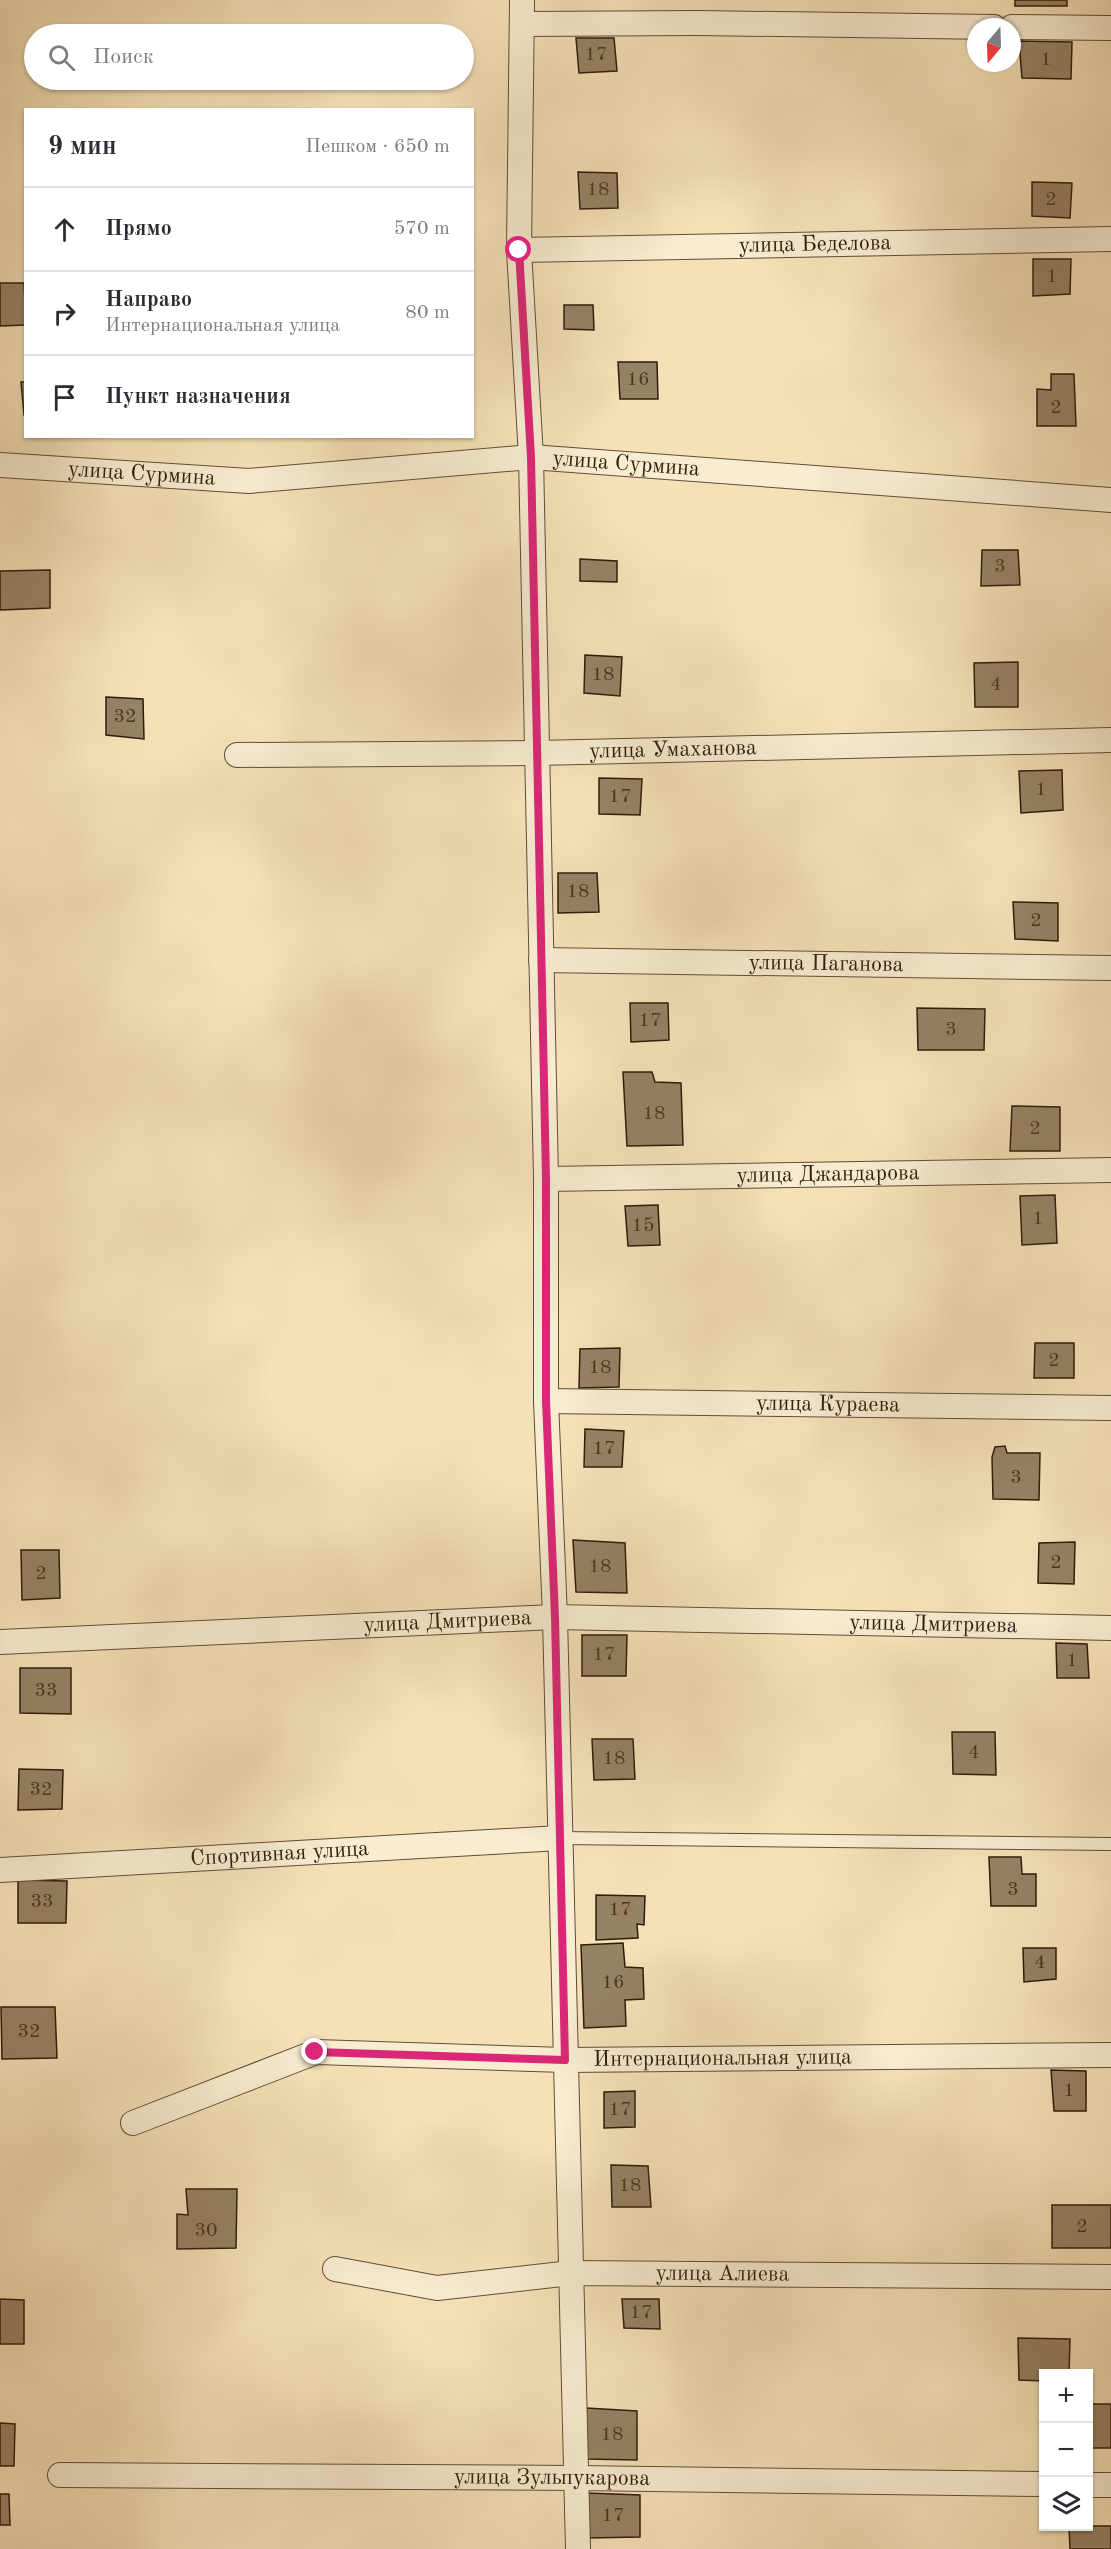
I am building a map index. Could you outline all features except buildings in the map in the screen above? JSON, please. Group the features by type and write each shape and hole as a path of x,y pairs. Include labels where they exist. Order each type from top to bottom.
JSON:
{"street":[{"path":"522,0 519,250 531,457 546,1179 546,1401 555,1617 578,2549"},
{"path":"522,24 698,23 967,27"},
{"path":"1021,27 1111,28"},
{"name":"улица Беделова","path":"519,250 1111,239"},
{"name":"улица Сурмина","path":"0,465 249,481 531,457 1111,500"},
{"name":"улица Умаханова","path":"237,755 537,753 1111,740"},
{"name":"улица Паганова","path":"541,960 1111,968"},
{"name":"улица Джандарова","path":"546,1179 1111,1170"},
{"name":"улица Кураева","path":"546,1401 1111,1408"},
{"name":"улица Дмитриева","path":"0,1642 555,1617 1111,1628"},
{"name":"Спортивная улица","path":"0,1870 560,1838"},
{"name":"Интернациональная улица","path":"133,2123 315,2052 565,2060 1111,2055"},
{"name":"улица Алиева","path":"335,2269 437,2288 571,2273 1111,2277"},
{"name":"улица Зульпукарова","path":"60,2475 1039,2484"},
{"path":"1093,2485 1111,2485"}],"lane":[{"path":"560,1838 1111,1844"}],"route":[{"path":"315,2052 565,2060 555,1617 546,1401 546,1179 531,457 519,250"}]}
